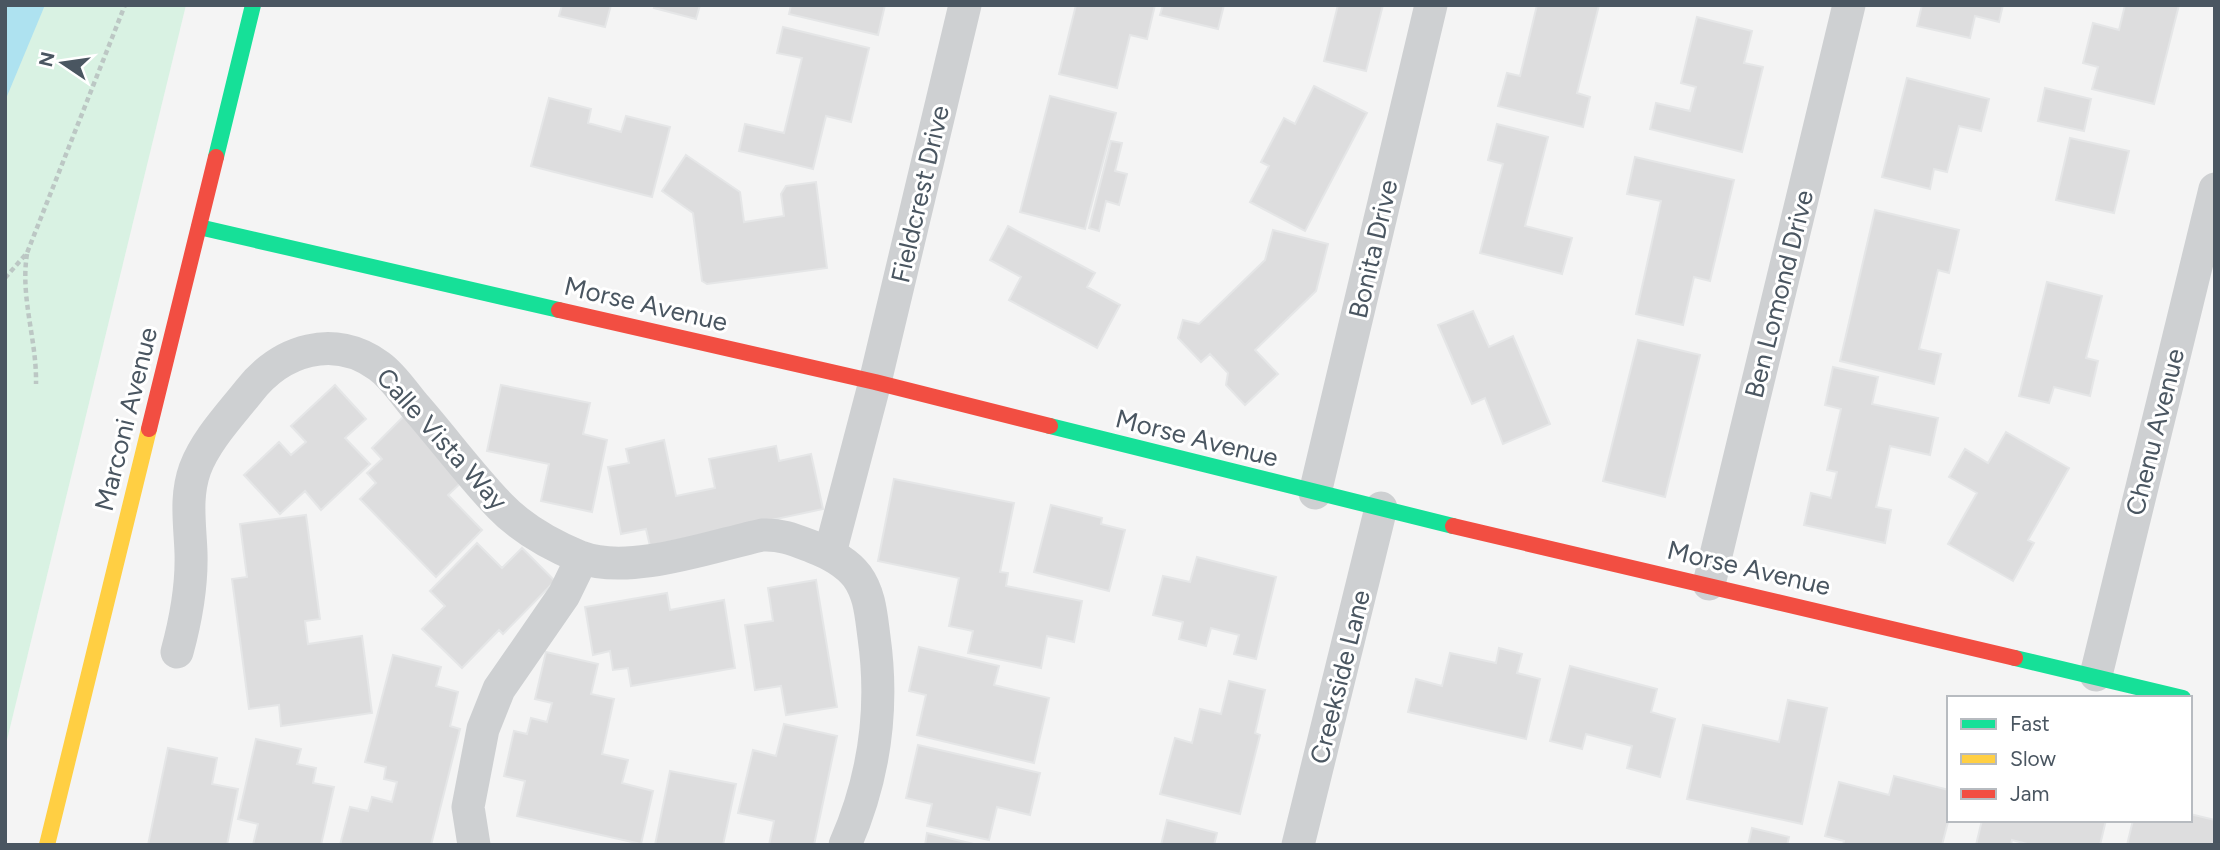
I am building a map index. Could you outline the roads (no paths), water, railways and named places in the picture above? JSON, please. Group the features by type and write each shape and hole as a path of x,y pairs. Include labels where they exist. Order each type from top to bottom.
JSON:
{"street":[{"name":"Marconi Avenue","path":"47,845 253,5"},
{"name":"Fieldcrest Drive","path":"875,382 965,5"},
{"name":"Bonita Drive","path":"1315,493 1431,5"},
{"name":"Ben Lomond Drive","path":"1709,584 1849,5"},
{"name":"Chenu Avenue","path":"2096,675 2215,189"},
{"name":"Morse Avenue","path":"199,227 875,382 1315,493 2096,675 2175,696"},
{"name":"Calle Vista Way","path":"177,652 190,591 188,503 196,466 210,440 261,376 278,362 304,350 339,348 359,354 379,366 499,505 525,529 582,558 612,562 645,561 762,535 780,534 830,553 855,574 867,593 879,670 878,717 869,776 845,845"},
{"path":"830,553 875,382"},
{"name":"Creekside Lane","path":"1298,845 1381,508"},
{"path":"474,845 468,807 483,730 499,689 564,596 582,558"}],"water":[{"path":"5,5 45,5 5,101"}]}
